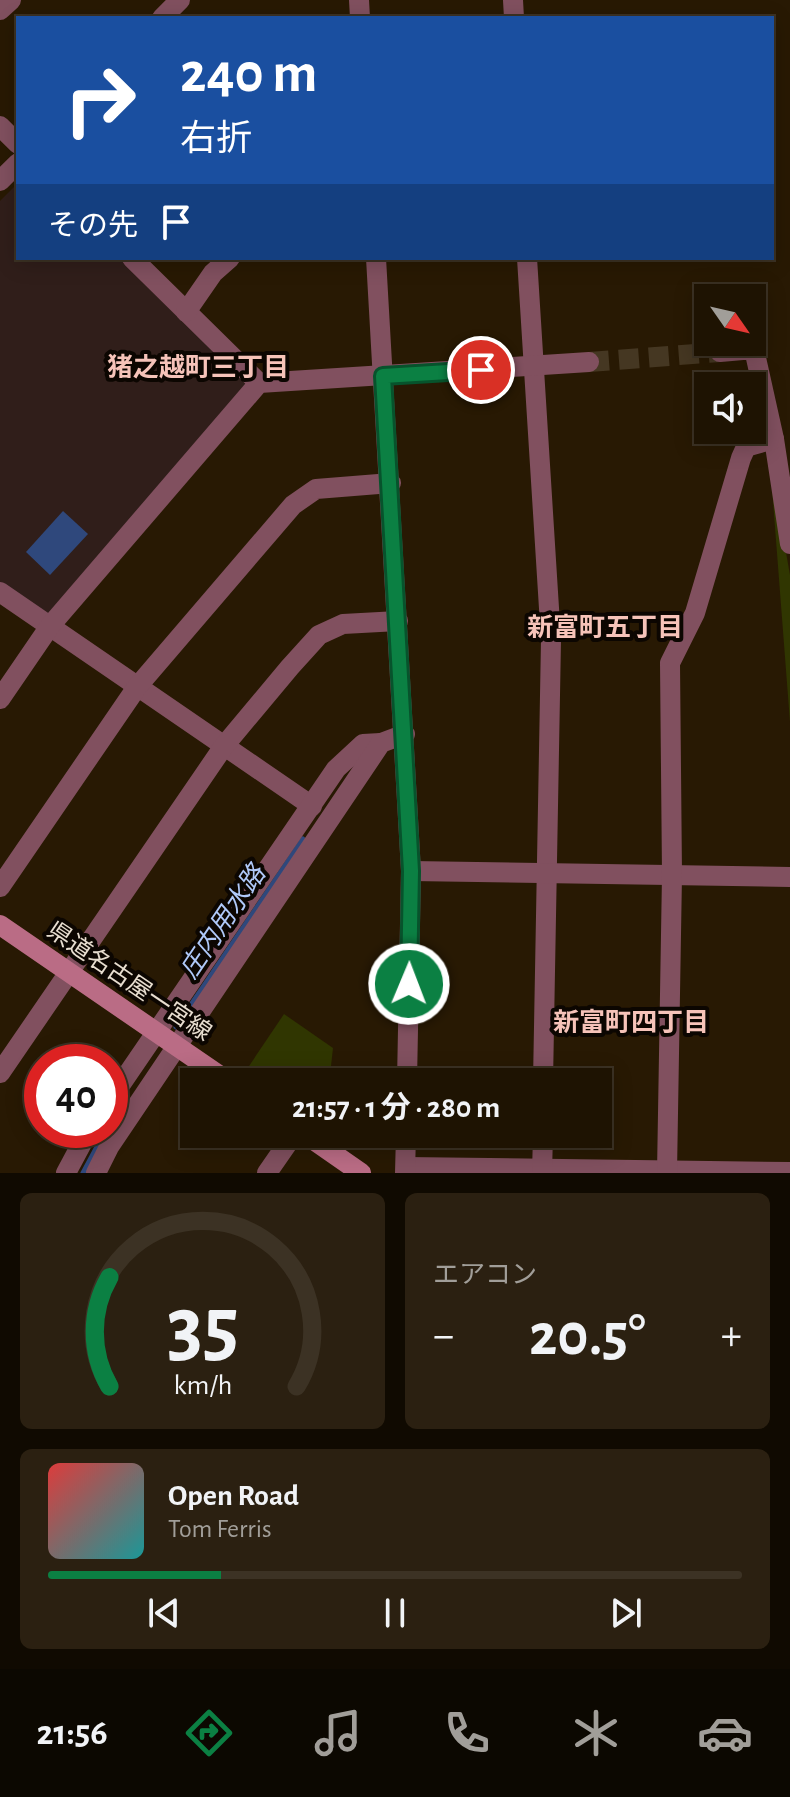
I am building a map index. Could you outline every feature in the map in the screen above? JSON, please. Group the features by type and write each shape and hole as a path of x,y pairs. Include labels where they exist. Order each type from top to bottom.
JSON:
{"main road":[{"name":"県道名古屋一宮線","path":"0,925 208,1068"},
{"path":"325,1148 361,1173"}],"street":[{"path":"0,10 11,0"},
{"path":"164,16 180,0"},
{"path":"0,126 16,142"},
{"path":"0,181 16,165"},
{"path":"134,260 259,383"},
{"path":"186,312 213,273 228,260"},
{"path":"376,260 411,871 407,1068"},
{"path":"527,260 551,640 543,1068"},
{"path":"756,356 774,439 790,544"},
{"path":"0,699 50,626 259,383 589,362"},
{"path":"667,1172 672,875 670,663 695,613 746,447 774,439"},
{"path":"0,887 137,687 304,494 316,489 391,483"},
{"path":"0,592 312,806"},
{"path":"0,1073 224,746 319,635 343,624 398,621"},
{"path":"128,1073 336,769 363,744 381,743 405,734"},
{"path":"96,1173 109,1147 381,743"},
{"path":"411,871 790,877"},
{"path":"66,1173 79,1148"},
{"path":"268,1173 285,1148"},
{"path":"406,1148 406,1170 790,1172"},
{"path":"542,1171 543,1148"}],"shaded area":[{"path":"16,185 16,260 124,260 246,380 246,387 52,613 46,615 0,584 0,201"}],"green space":[{"path":"770,462 790,575 790,722"},
{"path":"284,1014 333,1048 330,1068 248,1068"}],"water":[{"path":"63,511 88,534 50,575 26,552"}],"waterway":[{"name":"庄内用水路","path":"176,1027 303,839"},
{"name":"庄内用水路","path":"83,1173 96,1148"}],"tunnel":[{"path":"589,362 694,354"}],"district":[{"name":"猪之越町三丁目","path":"198,368"},
{"name":"新富町五丁目","path":"605,628"},
{"name":"新富町四丁目","path":"631,1023"}],"route":[{"path":"409,984 411,871 383,376 481,370"}]}
